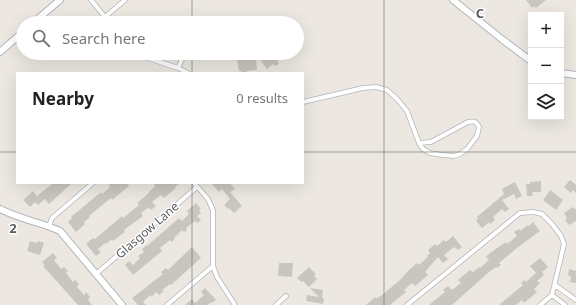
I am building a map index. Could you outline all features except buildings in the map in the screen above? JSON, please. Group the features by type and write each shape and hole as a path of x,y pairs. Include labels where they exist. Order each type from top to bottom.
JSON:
{"street":[{"path":"41,16 60,0"},
{"path":"91,0 104,16"},
{"path":"106,16 124,0"},
{"path":"453,0 528,59"},
{"path":"0,52 16,38"},
{"path":"154,60 186,72"},
{"path":"178,68 182,60"},
{"path":"564,73 576,75"},
{"path":"304,102 363,88 376,87 387,90 407,111 419,143 423,149 430,153 454,156 460,154 472,144 477,136 479,126 473,121 468,122 431,142 419,143"},
{"path":"50,226 52,218 92,184"},
{"path":"195,184 208,199 213,210 213,266 217,277 235,305"},
{"name":"Glasgow Lane","path":"96,274 197,187"},
{"path":"1,209 12,216 50,226 60,231 122,305"},
{"path":"407,305 520,213 533,212 542,214 552,224 561,236 564,244 552,295 540,305"},
{"path":"167,305 213,266"},
{"path":"555,285 576,300"},
{"path":"552,295 565,305"},
{"path":"276,305 286,296"}]}
